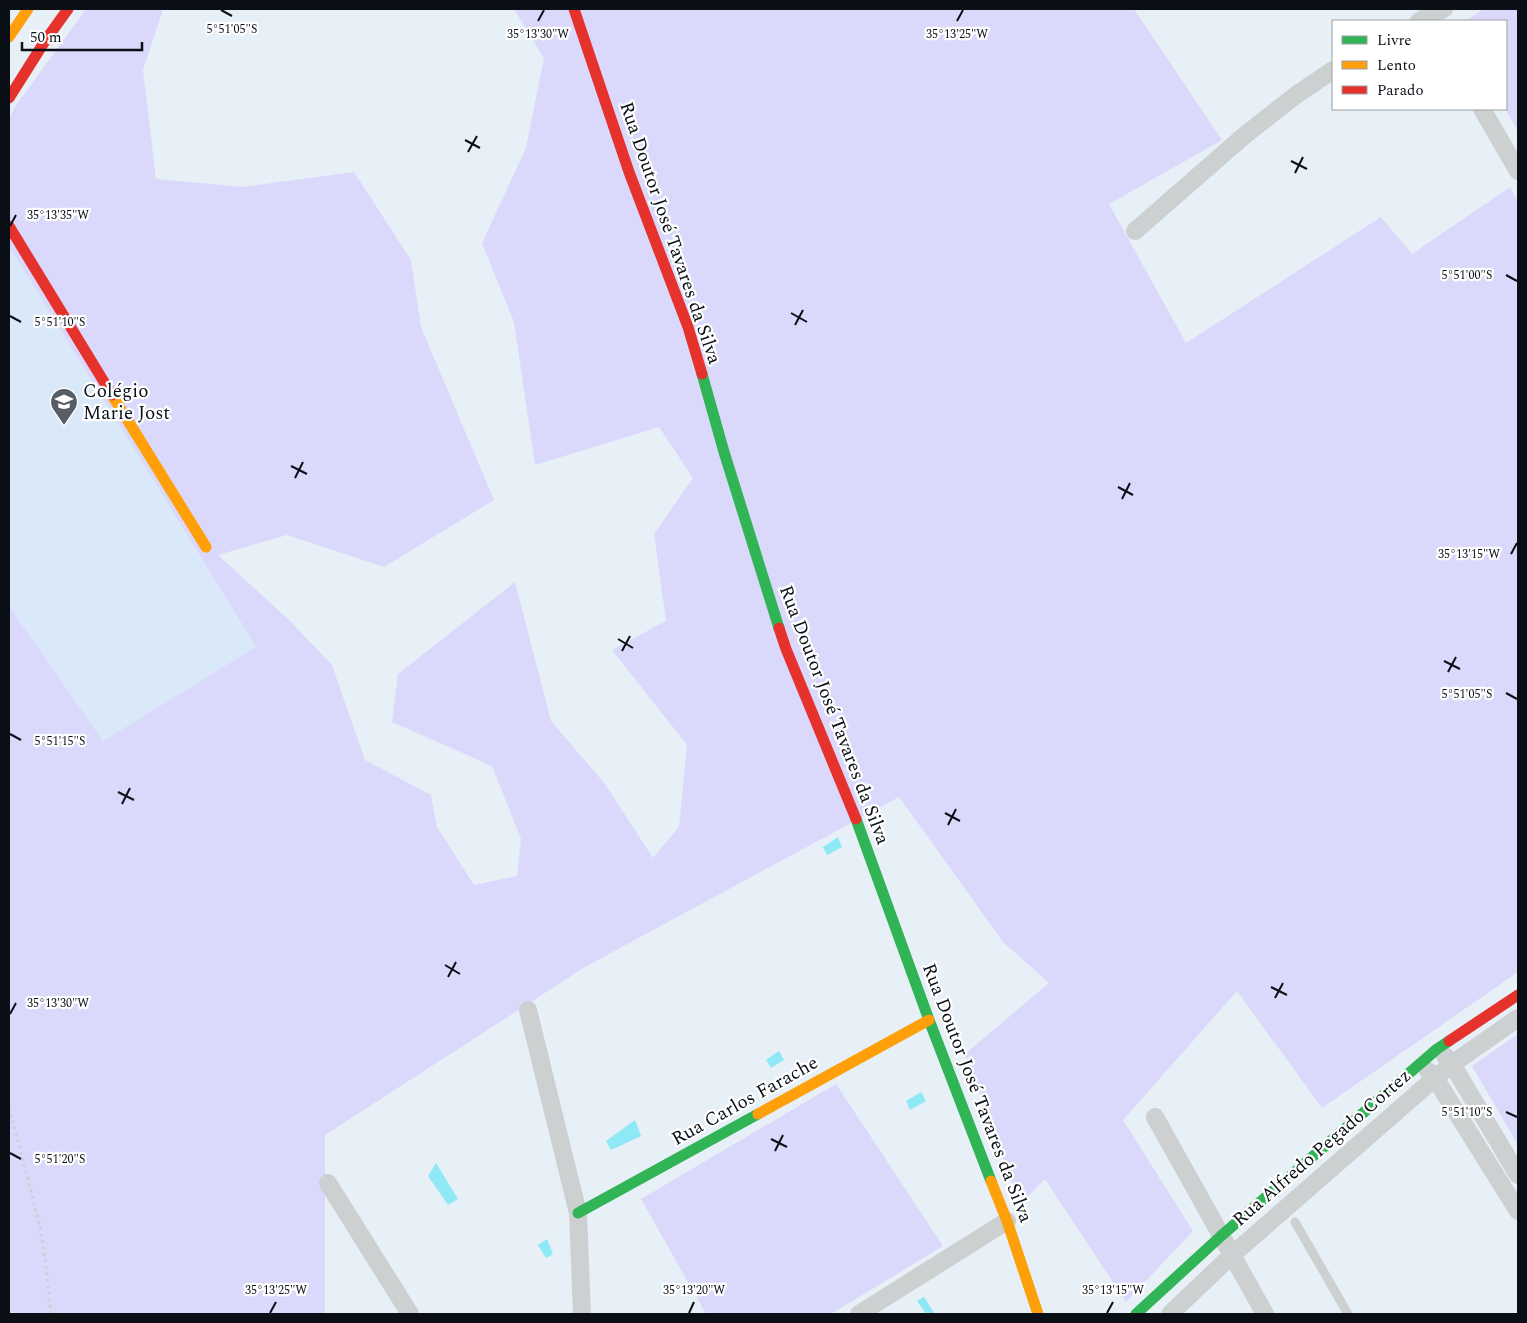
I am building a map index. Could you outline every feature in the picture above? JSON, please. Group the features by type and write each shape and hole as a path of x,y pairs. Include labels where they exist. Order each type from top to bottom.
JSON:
{"street":[{"path":"9,37 28,9"},
{"path":"9,98 68,9"},
{"name":"Rua Doutor José Tavares da Silva","path":"574,9 629,172 688,327 724,452 786,648 827,751 851,804 929,1020 1007,1221 1038,1314"},
{"path":"1425,17 1444,9"},
{"path":"1135,231 1245,135 1296,95 1332,71"},
{"path":"1483,110 1518,172"},
{"path":"9,226 206,547"},
{"name":"Rua Alfredo Pegado Cortez","path":"1136,1314 1221,1236 1437,1049 1518,995"},
{"path":"528,1010 578,1213 582,1314"},
{"name":"Rua Alfredo Pegado Cortez","path":"1170,1314 1232,1255 1291,1215 1435,1078 1518,1018"},
{"name":"Rua Carlos Farache","path":"578,1213 929,1020"},
{"path":"1437,1049 1452,1064 1518,1175"},
{"path":"1421,1063 1435,1078 1518,1211"},
{"path":"1154,1117 1265,1314"},
{"path":"328,1183 410,1314"},
{"path":"859,1314 1007,1221"}],"lane":[{"path":"1291,1215 1348,1314"}],"path":[{"path":"9,1108 40,1226 51,1314"}],"shaded area":[{"path":"86,9 163,9 143,70 156,179 243,187 354,172 411,260 421,327 494,500 384,567 287,535 218,555 288,619 332,665 365,760 431,795 437,827 474,885 517,876 521,839 492,766 392,722 398,674 515,582 551,721 605,784 653,858 679,827 687,745 612,650 666,621 654,534 693,478 659,427 535,465 514,322 482,243 526,148 544,58 514,9 1134,9 1222,140 1109,204 1186,343 1381,217 1412,254 1510,187 1518,201 1518,972 1322,1108 1237,991 1123,1120 1193,1231 1126,1302 1045,1179 1020,1204 965,1054 1049,983 1003,942 899,797 585,967 325,1135 325,1314 9,1314 9,606 103,741 256,647 9,246 9,119 15,107"},
{"path":"1483,9 1518,9 1518,131 1506,110 1507,20 1467,20"},
{"name":"Colégio Marie Jost","path":"9,246 256,648 103,741 9,606"},
{"path":"838,837 842,847 827,855 823,847"},
{"path":"1518,1034 1518,1145 1472,1066"},
{"path":"779,1051 784,1060 771,1068 766,1060"},
{"path":"836,1084 943,1246 831,1314 706,1314 641,1199"},
{"path":"921,1092 926,1101 910,1110 906,1101"},
{"path":"635,1120 641,1136 611,1150 606,1141"},
{"path":"436,1163 458,1199 448,1205 428,1176"},
{"path":"547,1239 553,1254 546,1258 538,1245"},
{"path":"924,1297 935,1314 926,1314 917,1301"}],"traffic: fast":[{"path":"702,374 724,452 779,628"},
{"path":"856,819 929,1020 991,1181"},
{"path":"1136,1314 1221,1236 1437,1049 1449,1041"},
{"path":"578,1213 758,1114"}],"traffic: slow":[{"path":"9,37 28,9"},
{"path":"112,395 206,547"},
{"path":"758,1114 929,1020"},
{"path":"991,1181 1007,1221 1038,1314"}],"traffic: jam":[{"path":"9,98 68,9"},
{"path":"574,9 629,172 688,327 702,374"},
{"path":"9,226 112,395"},
{"path":"779,628 856,819"},
{"path":"1449,1041 1518,995"}],"place":[{"name":"Colégio Marie Jost","path":"64,426"}]}
